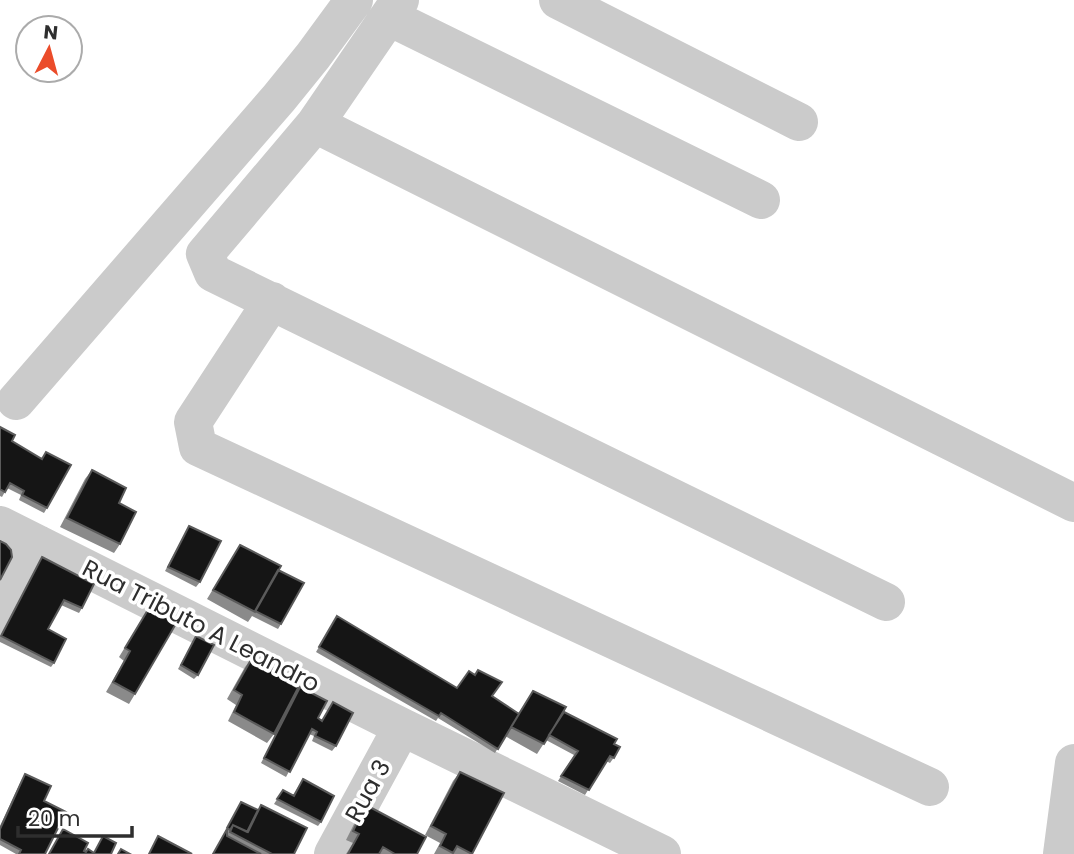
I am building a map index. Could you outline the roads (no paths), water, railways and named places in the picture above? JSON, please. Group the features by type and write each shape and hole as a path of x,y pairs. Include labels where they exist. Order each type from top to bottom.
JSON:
{"street":[{"path":"16,401 279,98 354,0"},
{"path":"558,0 799,122"},
{"path":"761,200 395,8 315,124 205,254 214,273 886,602"},
{"path":"315,124 1074,503"},
{"path":"272,301 193,422 198,447 930,787"},
{"name":"Rua Tributo A Leandro","path":"0,525 662,854"},
{"path":"0,618 38,544"},
{"name":"Rua 3","path":"333,854 402,727"},
{"path":"1062,854 1074,763"}]}
